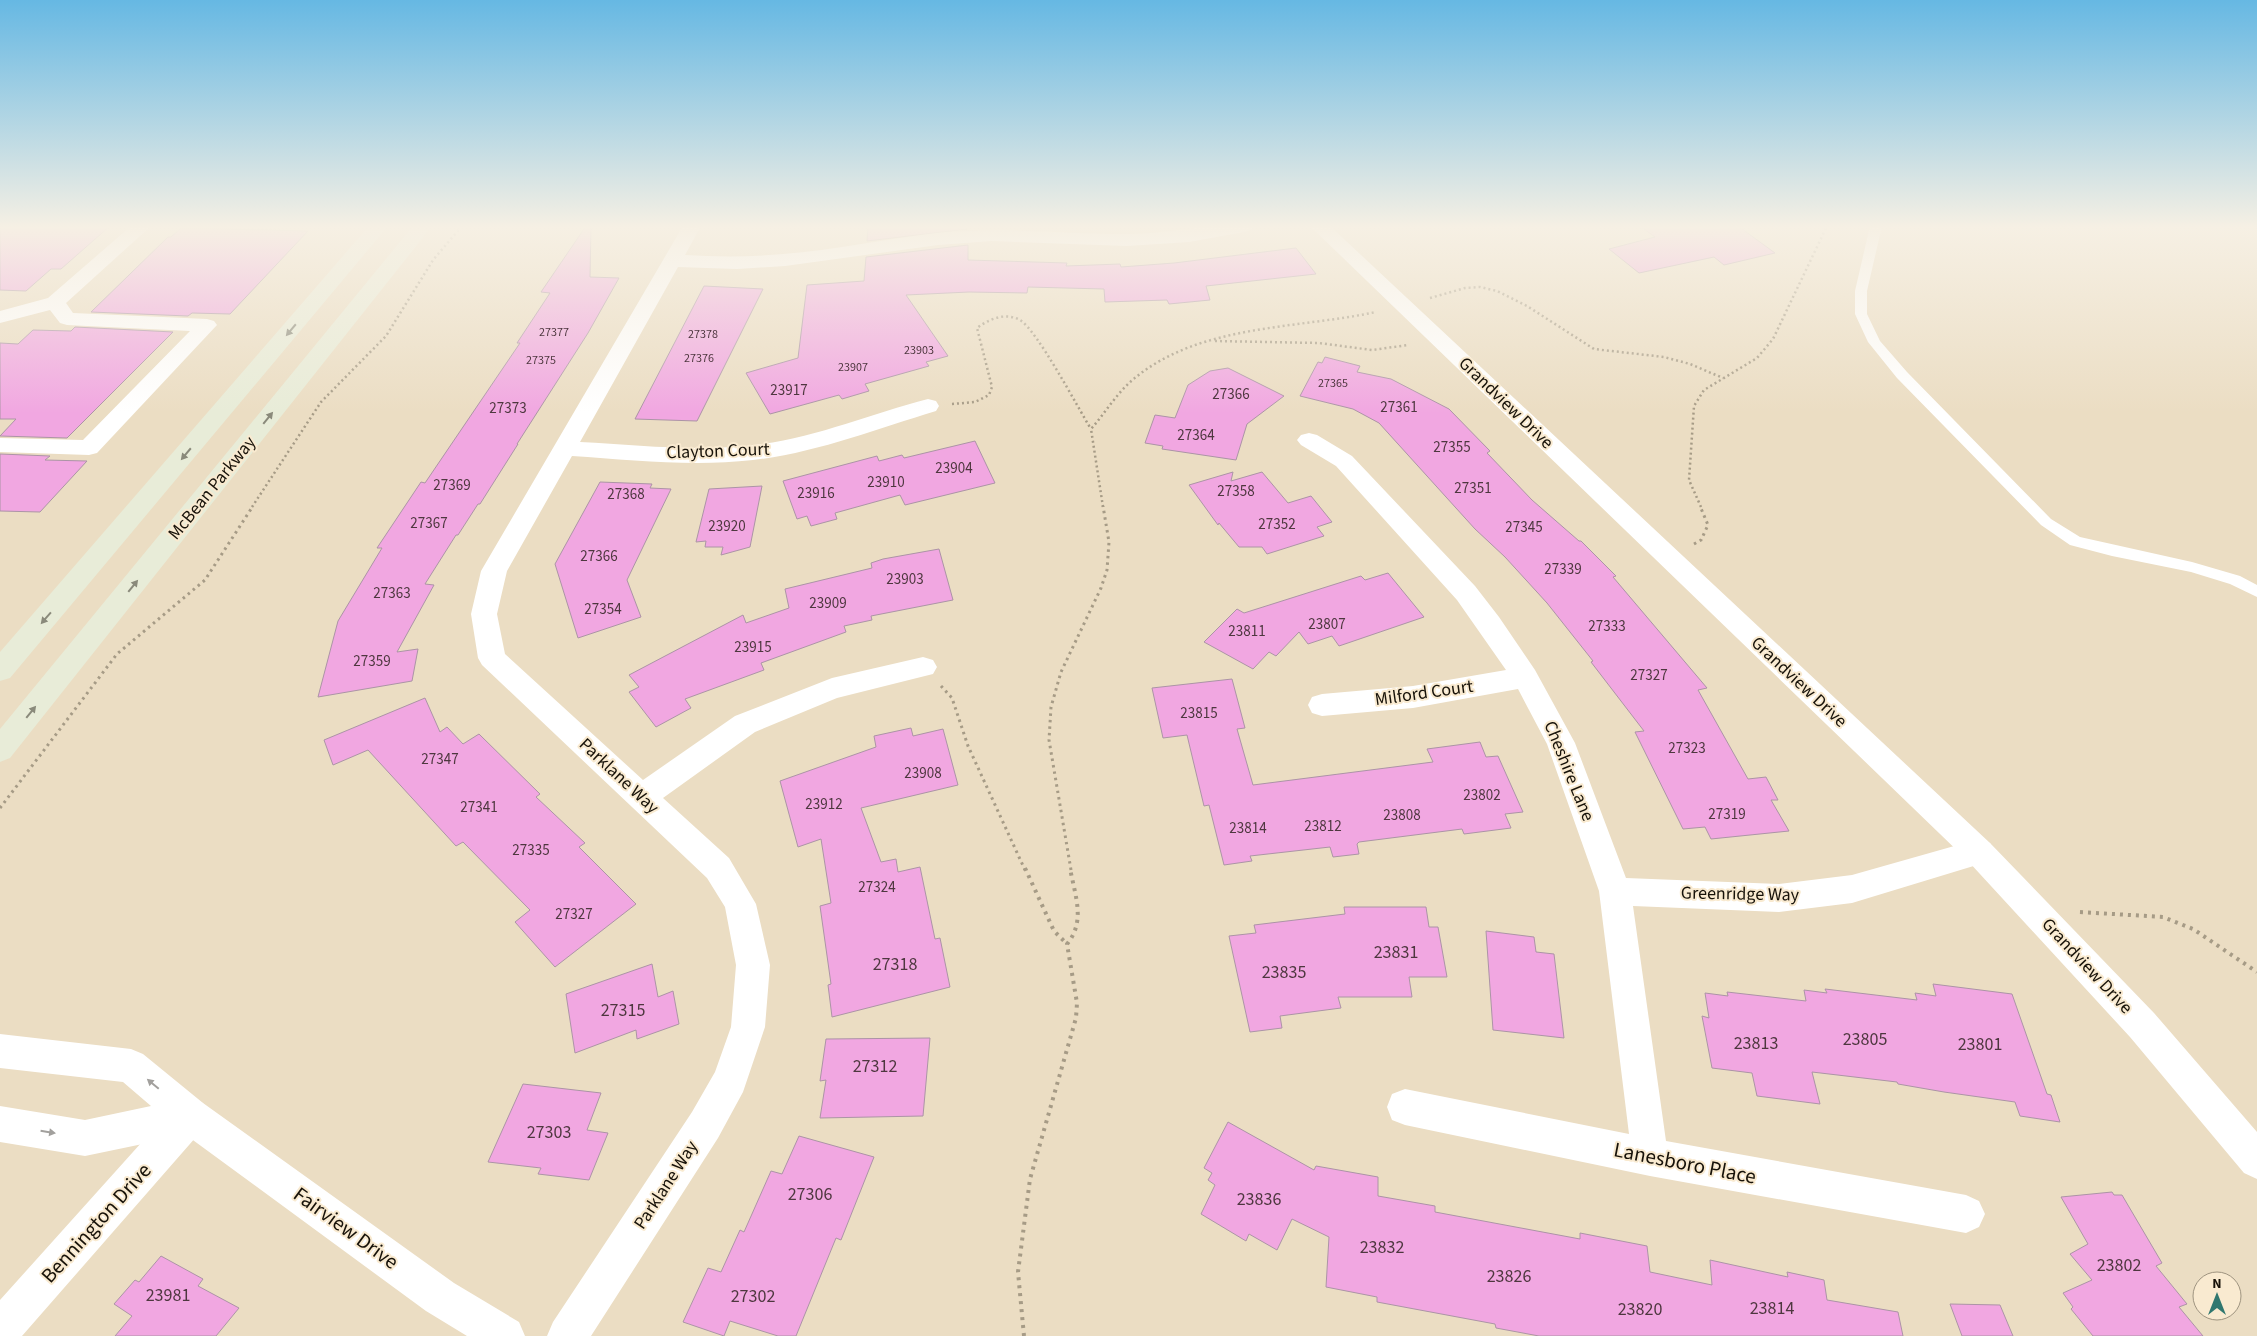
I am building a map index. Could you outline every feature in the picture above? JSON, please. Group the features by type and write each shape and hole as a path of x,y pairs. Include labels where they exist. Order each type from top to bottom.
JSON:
{"main road":[{"path":"0,671 326,288"},
{"name":"McBean Parkway","path":"0,750 372,288"}],"street":[{"path":"1,318 56,302 71,288"},
{"name":"Parklane Way","path":"568,1336 709,1118 730,1080 748,1027 753,965 740,904 718,868 492,658 484,614 494,571 562,448 657,288"},
{"name":"Grandview Drive","path":"1385,288 1979,852 2142,1025 2257,1160"},
{"path":"0,445 89,448 207,325 66,319 56,302"},
{"name":"Clayton Court","path":"562,448 688,455 735,454 782,448 928,406"},
{"name":"Cheshire Lane","path":"1309,440 1344,461 1466,593 1490,624 1525,677 1561,743 1616,891 1650,1157"},
{"path":"642,797 745,724 832,689 923,667"},
{"name":"Milford Court","path":"1322,705 1413,697 1525,677"},
{"name":"Greenridge Way","path":"1616,891 1779,898 1852,889 1979,852"},
{"name":"Fairview Drive","path":"0,1051 130,1066 190,1116 440,1297 505,1336"},
{"name":"Lanesboro Place","path":"1405,1107 1650,1157 1966,1214"},
{"path":"0,1124 85,1138 190,1116"},
{"name":"Bennington Drive","path":"0,1330 190,1116"}],"lane":[{"path":"1862,288 1860,314 1874,342 1902,375 2046,522 2075,541 2112,551 2192,566 2235,580 2257,592"}],"path":[{"path":"0,808 117,654 205,580 321,402 386,336 415,288"},
{"path":"1454,291 1471,288"},
{"path":"1488,288 1497,290 1527,306 1583,344 1594,349 1664,357 1690,364 1723,378"},
{"path":"1666,557 1701,540 1708,525 1689,480 1694,406 1704,390 1757,358 1773,339 1797,288"},
{"path":"975,402 989,395 992,386 976,328 989,319 1011,318 1018,320 1034,334 1091,428 1109,542 1107,570 1101,588 1061,672 1051,707 1048,740 1079,920 1076,932 1067,944"},
{"path":"1091,428 1136,377 1160,361 1210,341 1273,328 1345,320"},
{"path":"1210,341 1311,343 1385,350 1438,339"},
{"path":"923,667 952,698 968,746 1046,914 1054,931 1067,944 1077,1003 1076,1018 1030,1179 1018,1272 1024,1336"},
{"path":"2047,922 2078,912 2163,917 2193,929 2257,972"}],"building":[{"path":"0,288 29,288 26,291 0,290"},
{"path":"115,288 254,288 230,314 192,313 188,316 91,312"},
{"path":"543,288 613,288 588,333 480,504 478,504 458,535 456,535 425,584 434,585 397,652 418,649 412,681 318,697 338,621 382,548 377,548 421,482 425,483 520,343 517,343 550,293 541,292"},
{"path":"703,288 763,289 697,421 635,419"},
{"path":"807,288 1028,288 1027,293 969,292 906,295 948,356 926,362 929,366 865,384 869,391 842,399 839,395 770,414 746,373 798,358"},
{"path":"1079,288 1207,288 1210,300 1169,304 1167,300 1105,302 1104,289"},
{"path":"75,327 173,332 67,438 0,436 16,419 0,419 0,343 18,344 33,330 71,331"},
{"path":"1325,357 1360,366 1357,372 1391,379 1449,409 1490,451 1487,453 1532,500 1581,541 1616,576 1613,577 1707,688 1698,690 1748,779 1766,777 1778,800 1771,800 1789,831 1711,839 1705,827 1683,829 1635,732 1644,731 1591,662 1593,661 1547,603 1505,557 1475,529 1379,423 1353,409 1300,396 1318,362 1322,363"},
{"path":"1228,368 1284,396 1247,424 1236,460 1162,449 1163,446 1145,443 1155,415 1175,418 1188,385 1210,371"},
{"path":"975,441 995,483 905,505 900,495 835,513 837,519 811,526 807,516 797,519 783,481 877,456 879,461 902,455 904,458"},
{"path":"0,454 50,456 45,460 87,461 40,512 0,511"},
{"path":"1233,472 1231,481 1262,472 1288,503 1311,496 1332,522 1317,527 1324,536 1267,554 1262,547 1239,547 1219,523 1218,525 1189,485"},
{"path":"600,482 652,484 650,488 671,489 627,580 641,617 578,638 555,564"},
{"path":"762,486 750,547 721,555 723,547 705,547 706,541 696,542 709,489"},
{"path":"939,549 953,600 871,616 872,620 844,626 846,632 761,663 764,670 685,699 691,708 656,727 629,692 639,687 629,675 743,615 746,623 789,608 785,589 872,568 871,563 883,559"},
{"path":"1388,573 1424,617 1339,646 1332,636 1308,644 1299,632 1276,656 1269,652 1253,669 1204,642 1237,609 1244,613 1361,576 1365,580"},
{"path":"1232,679 1245,728 1237,729 1253,785 1433,762 1427,749 1480,742 1486,757 1498,756 1523,812 1505,814 1511,828 1464,834 1462,829 1359,842 1357,844 1359,854 1333,857 1330,847 1250,856 1252,861 1224,865 1209,805 1204,806 1187,735 1163,738 1152,688"},
{"path":"425,698 440,732 447,727 463,744 479,734 540,794 536,797 585,843 579,847 636,904 555,967 515,922 530,910 463,842 456,846 368,750 333,765 324,740"},
{"path":"911,728 913,736 943,729 958,785 861,808 881,862 896,859 898,872 920,867 935,939 940,938 950,987 832,1017 828,985 831,984 820,906 831,903 821,839 798,847 780,781 876,747 874,736"},
{"path":"1344,907 1426,907 1429,927 1438,927 1447,977 1409,977 1412,997 1338,997 1341,1008 1280,1016 1282,1028 1250,1032 1229,936 1256,933 1254,925 1345,914"},
{"path":"1486,931 1534,937 1536,952 1554,954 1564,1038 1493,1030"},
{"path":"652,964 658,997 673,991 679,1024 637,1039 636,1030 575,1053 566,994"},
{"path":"1933,984 2012,994 2047,1094 2051,1095 2060,1122 2020,1116 2015,1102 1944,1092 1898,1084 1897,1082 1812,1072 1820,1104 1757,1096 1752,1073 1712,1068 1702,1016 1709,1018 1705,993 1728,996 1727,992 1806,1001 1804,990 1827,993 1825,989 1917,1000 1915,993 1936,996"},
{"path":"930,1038 923,1116 820,1118 826,1080 820,1081 826,1039"},
{"path":"523,1084 601,1093 587,1130 608,1133 589,1180 538,1174 541,1168 488,1162"},
{"path":"1228,1122 1314,1170 1316,1166 1378,1177 1378,1196 1435,1206 1435,1212 1580,1239 1580,1233 1647,1246 1650,1272 1712,1285 1710,1260 1788,1277 1787,1272 1824,1280 1827,1300 1898,1312 1903,1336 1539,1336 1496,1328 1495,1324 1377,1302 1377,1297 1326,1287 1329,1237 1292,1219 1277,1250 1249,1234 1246,1241 1201,1214 1215,1185 1208,1180 1212,1173 1204,1168"},
{"path":"799,1136 874,1157 841,1240 836,1238 796,1336 778,1336 730,1321 724,1336 683,1322 708,1268 721,1272 740,1230 744,1232 771,1171 782,1174"},
{"path":"2112,1192 2114,1195 2122,1195 2162,1263 2156,1266 2187,1304 2179,1307 2203,1336 2093,1336 2071,1309 2073,1307 2063,1293 2092,1280 2070,1254 2088,1244 2061,1197"},
{"path":"161,1256 203,1279 198,1286 239,1308 216,1336 115,1336 132,1316 114,1304 135,1280 139,1282"},
{"path":"1950,1304 2000,1305 2013,1336 1962,1336"}]}
